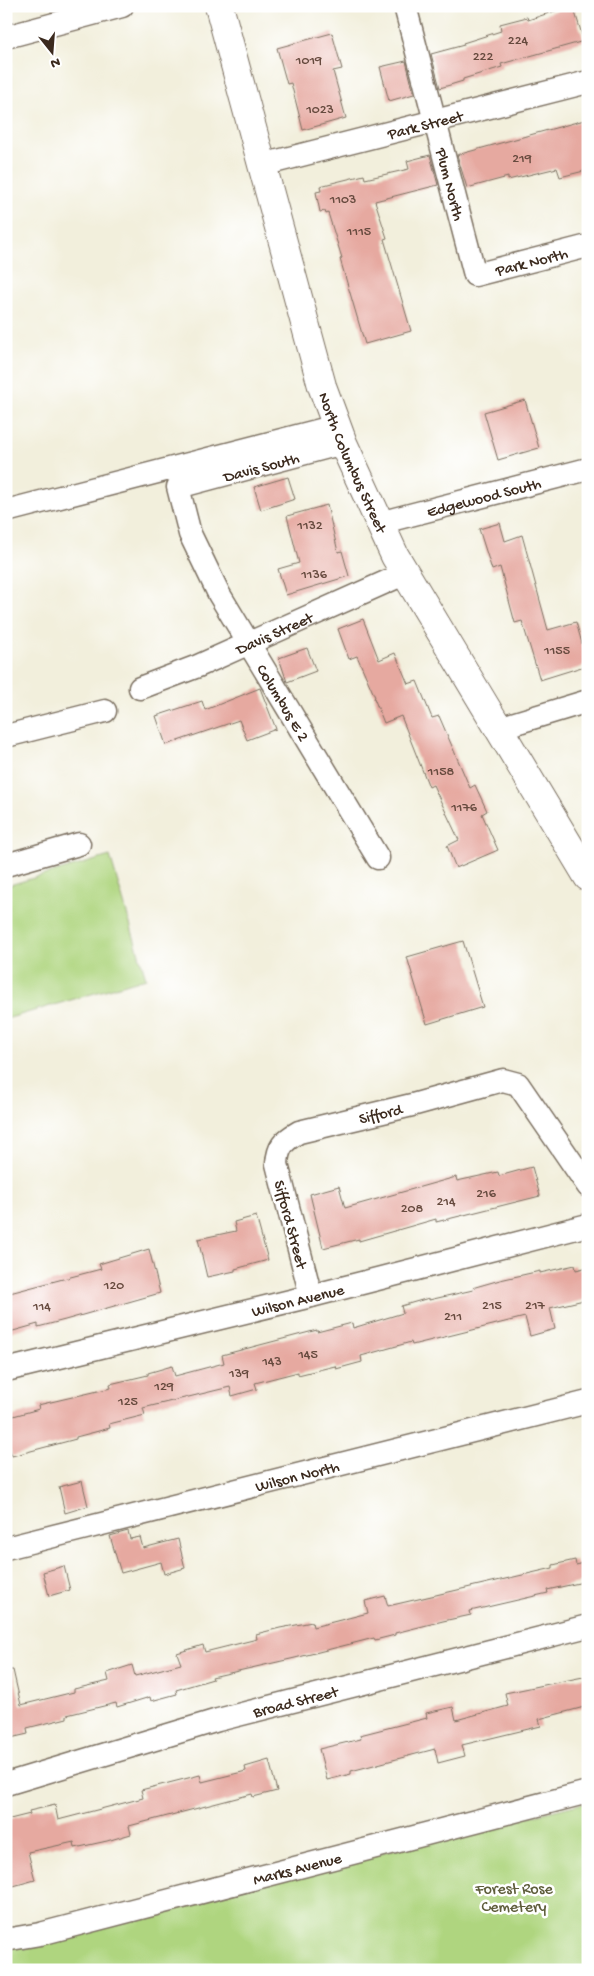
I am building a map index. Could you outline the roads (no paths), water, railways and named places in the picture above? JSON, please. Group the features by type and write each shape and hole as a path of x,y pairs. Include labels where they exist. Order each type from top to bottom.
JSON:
{"main road":[{"name":"North Columbus Street","path":"218,6 322,386 340,435 379,523 406,573 588,877"}],"street":[{"path":"6,37 122,6"},
{"name":"Plum North","path":"405,6 476,275"},
{"name":"Park Street","path":"262,165 588,82"},
{"name":"Park North","path":"476,275 588,246"},
{"path":"6,511 340,435"},
{"name":"Davis South","path":"178,487 340,435"},
{"name":"Edgewood South","path":"379,523 588,469"},
{"name":"Columbus E 2","path":"178,487 190,534 219,594 378,858"},
{"name":"Davis Street","path":"140,688 198,666 248,642 406,573"},
{"path":"499,728 588,701"},
{"path":"6,736 105,711"},
{"path":"6,865 79,844"},
{"name":"Sifford","path":"278,1152 287,1139 299,1132 412,1105 503,1080 518,1084 588,1186"},
{"name":"Sifford Street","path":"278,1152 276,1164 311,1296"},
{"name":"Wilson Avenue","path":"6,1370 311,1296 588,1225"},
{"name":"Wilson North","path":"6,1548 588,1402"},
{"name":"Broad Street","path":"6,1784 218,1720 588,1626"},
{"name":"Marks Avenue","path":"6,1938 11,1939 40,1934 588,1792"}],"park label":[{"name":"Forest Rose Cemetery","path":"514,1896"}]}
